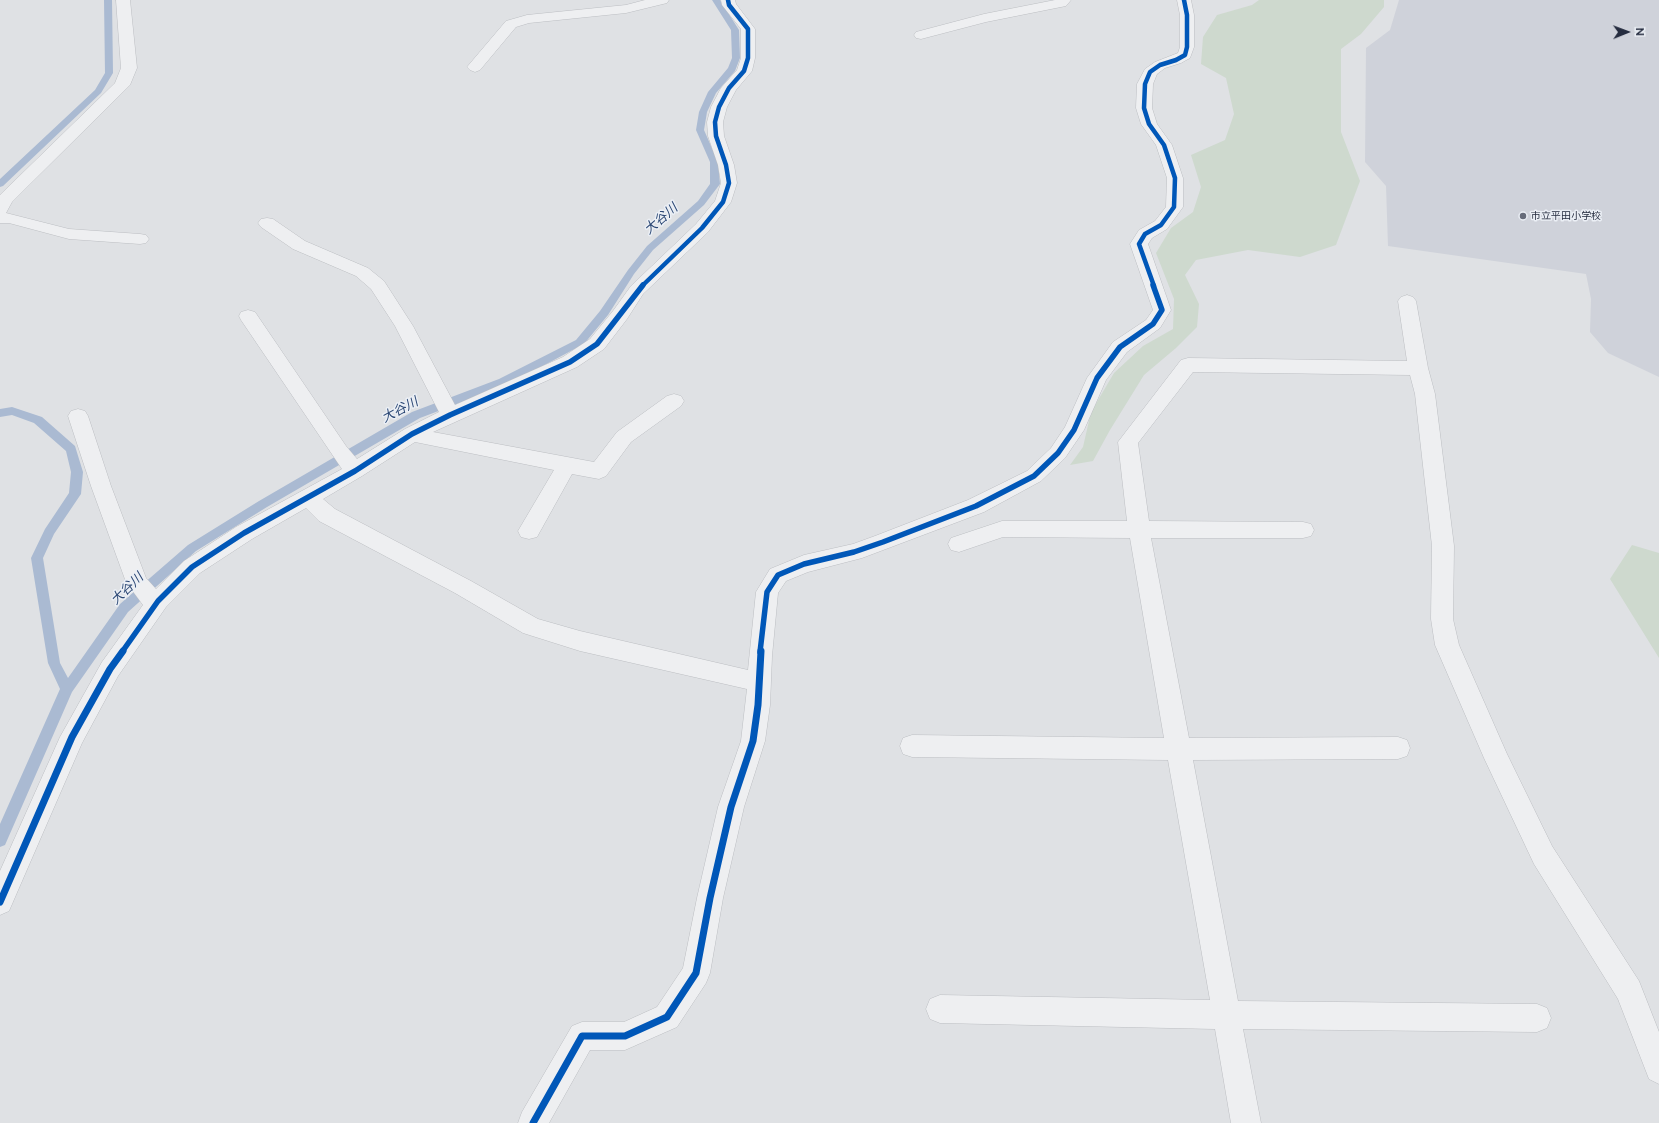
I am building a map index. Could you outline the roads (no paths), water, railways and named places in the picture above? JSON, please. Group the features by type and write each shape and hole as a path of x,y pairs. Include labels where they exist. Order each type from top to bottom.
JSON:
{"street":[{"path":"0,209 5,200 23,181 122,86 129,68 123,0"},
{"path":"475,67 511,24 527,18 626,9 662,0"},
{"path":"0,902 72,737 110,669 148,594 244,533 307,498 348,462 412,434 445,406 509,390 570,362 597,344 620,316 637,290 702,228 723,202 729,183 726,165 716,136 715,122 719,107 728,88 744,71 748,58 748,29 729,5 728,0"},
{"path":"921,35 984,18 1061,2 1064,0"},
{"path":"533,1123 582,1036 625,1036 667,1017 696,973 710,898 731,807 753,741 758,705 760,656 767,592 778,575 804,564 854,552 883,542 976,506 1034,476 1058,453 1074,430 1098,378 1120,348 1153,324 1162,310 1140,244 1146,234 1161,225 1174,207 1175,178 1164,145 1149,124 1144,108 1145,84 1150,72 1160,64 1176,60 1185,55 1187,47 1187,15 1184,0"},
{"path":"0,218 9,218 69,234 140,239"},
{"path":"267,223 299,245 362,272 378,285 404,326 445,406"},
{"path":"1407,301 1418,368 1425,394 1443,546 1442,619 1447,645 1496,758 1543,855 1628,991 1659,1069"},
{"path":"248,316 348,462"},
{"path":"1246,1123 1139,530 1128,442 1188,365 1418,368"},
{"path":"412,434 430,439 599,471 624,437 674,401"},
{"path":"78,416 101,486 148,594"},
{"path":"530,531 567,465"},
{"path":"307,498 327,515 463,587 531,626 580,641 743,680 759,681"},
{"path":"958,544 1002,530 1303,530"},
{"path":"912,746 1179,749 1398,748"},
{"path":"940,1009 1226,1015 1537,1018"}],"waterway":[{"path":"0,184 98,91 109,73 108,0"},
{"name":"大谷川","path":"67,689 124,608 192,548 263,504 416,415 503,382 580,342 604,313 631,272 650,248 701,203 715,184 714,162 700,130 703,112 712,92 732,69 736,58 735,30 716,0"},
{"path":"0,413 12,411 38,420 71,449 77,472 75,494 49,532 37,558 54,663 67,689"},
{"name":"大谷川","path":"0,840 67,689"}],"place":[{"name":"市立平田小学校","path":"1523,216"}]}
